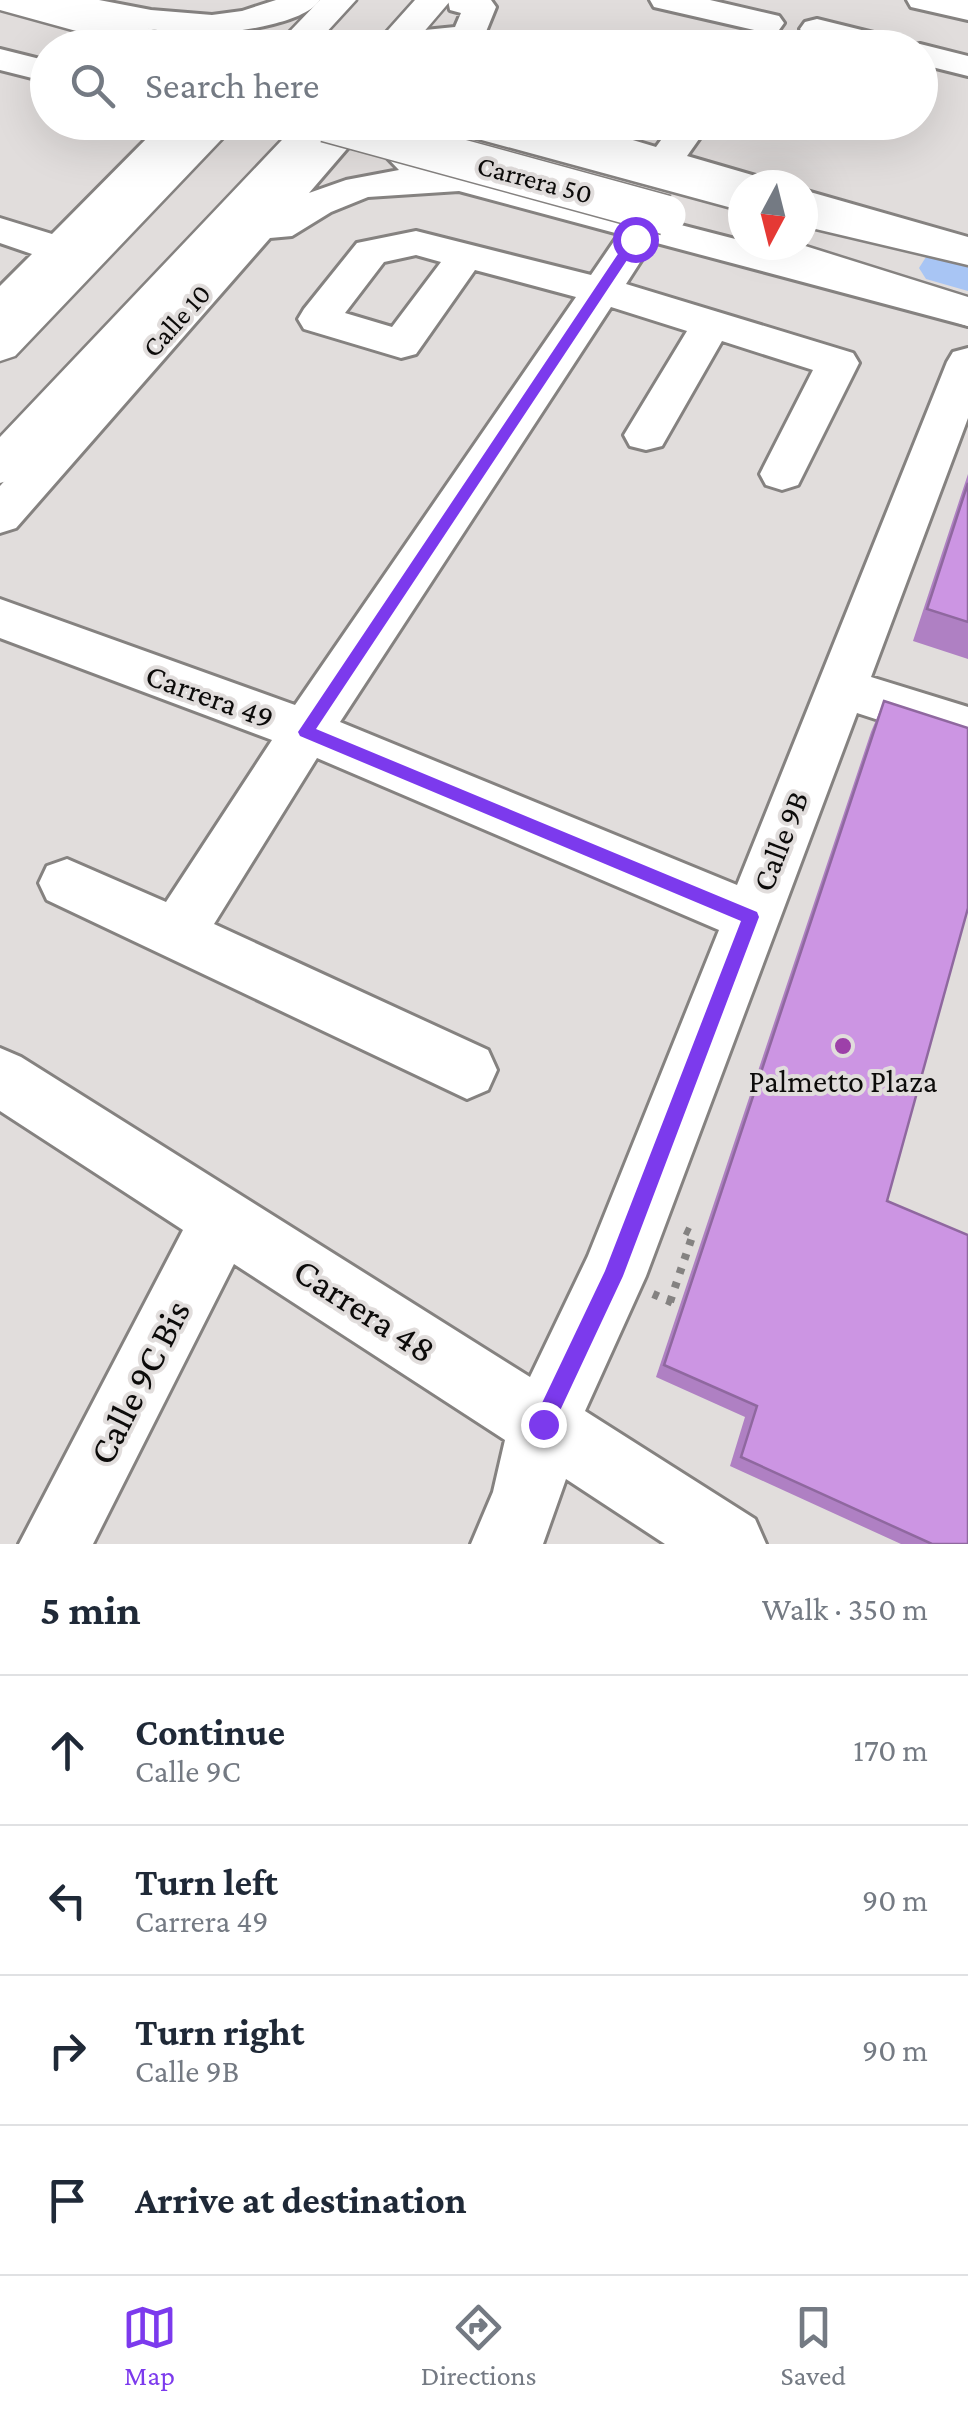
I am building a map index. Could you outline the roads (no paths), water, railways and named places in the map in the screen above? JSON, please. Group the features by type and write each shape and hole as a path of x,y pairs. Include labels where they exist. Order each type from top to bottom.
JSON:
{"main road":[{"path":"3,0 114,30"},
{"path":"309,30 338,0"},
{"path":"414,30 453,1"},
{"path":"0,34 30,42"},
{"path":"0,346 201,140"},
{"name":"Calle 10","path":"2,463 306,140"},
{"name":"Carrera 50","path":"405,140 665,197 728,198"},
{"name":"Carrera 50","path":"508,140 665,197 728,232"},
{"path":"818,217 968,251"},
{"name":"Carrera 50","path":"806,260 968,312"}],"street":[{"path":"57,0 171,30"},
{"path":"154,23 230,24 283,11 306,0"},
{"path":"277,30 306,0"},
{"path":"666,0 711,4 767,23"},
{"path":"923,0 968,10"},
{"path":"453,1 478,7 471,30"},
{"path":"817,28 825,30"},
{"path":"0,58 30,67"},
{"path":"938,58 968,66"},
{"path":"147,160 157,140"},
{"path":"0,310 166,140"},
{"name":"Calle 10","path":"0,516 336,140"},
{"path":"395,140 400,156 419,169 470,184"},
{"name":"Carrera 50","path":"564,140 665,197 968,312"},
{"path":"178,933 306,732 665,197 687,140"},
{"path":"187,308 287,222 329,197 359,187 405,180 470,184"},
{"name":"Carrera 50","path":"470,184 665,197 728,188"},
{"path":"818,206 968,251"},
{"path":"0,230 62,250"},
{"path":"466,255 601,290 838,363 782,474"},
{"path":"646,435 711,325"},
{"name":"Calle 9B","path":"507,1544 528,1492 543,1424 613,1276 846,671 948,463 968,362"},
{"name":"Carrera 49","path":"0,618 306,732 751,917"},
{"path":"846,671 968,696"},
{"path":"846,671 968,728"},
{"path":"68,883 467,1070"},
{"name":"Carrera 48","path":"0,1076 730,1544"},
{"name":"Calle 9C Bis","path":"55,1544 223,1219"}],"waterway":[{"path":"943,268 968,276"}],"place":[{"name":"Palmetto Plaza","path":"843,1046"}]}
